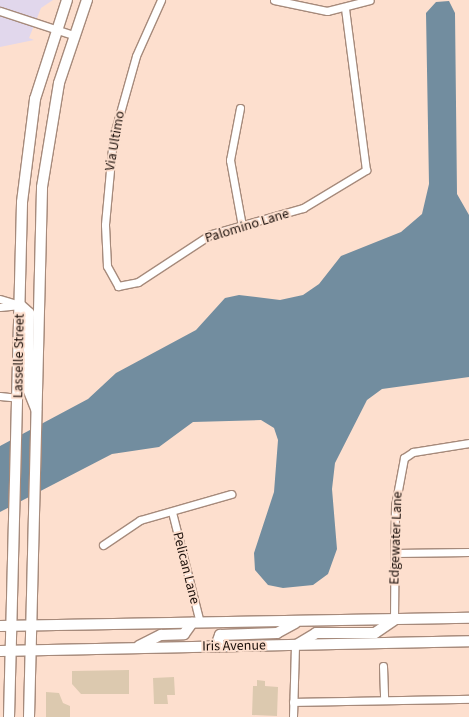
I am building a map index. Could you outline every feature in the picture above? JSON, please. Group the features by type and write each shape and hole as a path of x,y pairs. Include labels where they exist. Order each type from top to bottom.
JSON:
{"main road":[{"name":"Lasselle Street","path":"10,717 20,305 26,157 35,99 67,0"},
{"name":"Lasselle Street","path":"29,717 42,187 53,113 73,36 87,0"},
{"path":"20,305 30,313 28,390 36,410"},
{"name":"Iris Avenue","path":"0,626 469,618"},
{"path":"296,645 316,634 375,633 394,620"},
{"path":"216,646 220,635 277,633 298,621"},
{"path":"136,648 161,635 184,634 196,623"},
{"name":"Iris Avenue","path":"0,651 469,641"}],"street":[{"name":"Via Ultimo","path":"118,286 107,266 105,225 113,138 136,56 161,0"},
{"path":"274,0 308,10 345,8 370,0"},
{"name":"Palomino Lane","path":"118,286 138,282 211,234 303,208 366,170 345,8"},
{"path":"0,11 73,36"},
{"path":"240,108 230,160 242,226"},
{"path":"0,299 20,305"},
{"path":"0,307 20,305"},
{"path":"0,396 18,398"},
{"name":"Edgewater Lane","path":"394,620 395,506 404,458 413,452 469,443"},
{"path":"102,545 126,526 231,494"},
{"name":"Pelican Lane","path":"172,512 196,623"},
{"path":"395,554 469,552"},
{"path":"293,717 296,645"},
{"path":"383,666 384,700"},
{"path":"293,702 469,699"}],"shaded area":[{"path":"0,0 53,0 41,8 29,38 34,40 0,47"}],"water":[{"path":"449,1 455,13 457,194 469,215 469,377 382,389 367,400 335,463 332,489 337,549 328,574 313,585 283,588 268,585 255,570 254,553 274,492 278,440 274,428 261,420 193,422 159,447 112,454 0,512 0,446 88,399 116,373 196,330 225,298 239,295 280,300 303,295 319,284 341,256 401,232 422,214 429,184 426,13 436,2"}],"building":[{"path":"129,670 129,694 81,694 72,684 72,671"},
{"path":"174,677 175,695 167,695 168,704 154,704 153,678"},
{"path":"257,680 265,681 265,686 278,687 277,716 252,715 253,686 257,686"},
{"path":"46,692 59,693 63,703 70,706 70,717 46,717"}]}
